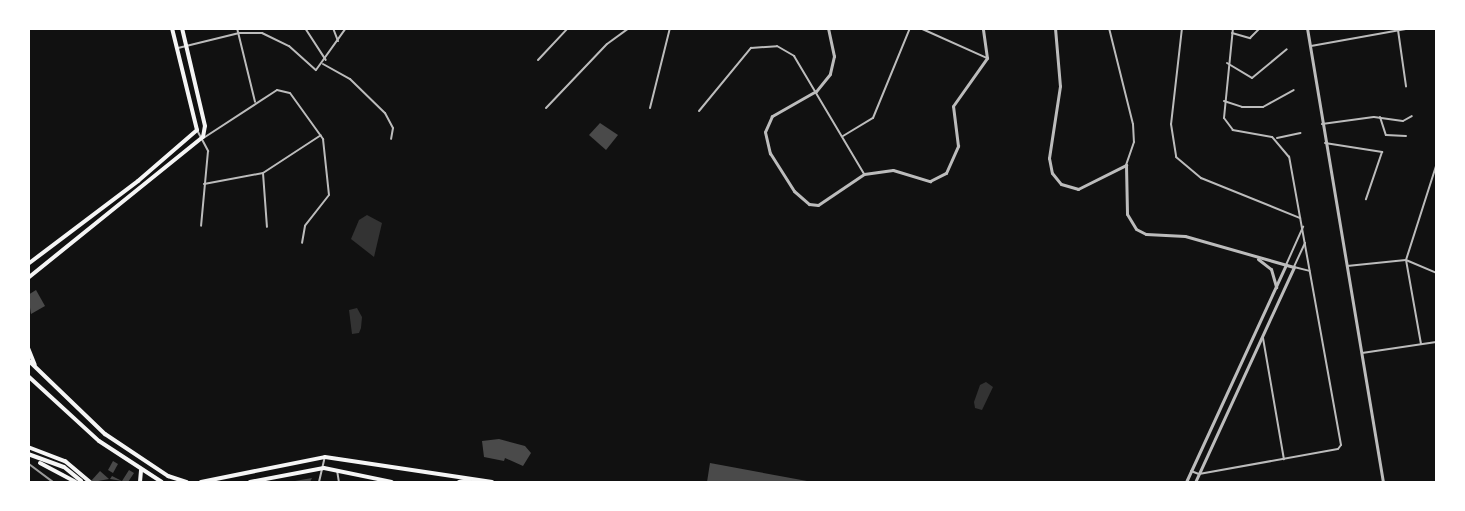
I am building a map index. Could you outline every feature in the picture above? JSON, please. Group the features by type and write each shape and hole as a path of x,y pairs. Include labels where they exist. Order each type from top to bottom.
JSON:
{"main road":[{"path":"28,264 138,181 197,130 172,28"},
{"path":"28,278 203,138 205,126 182,28"},
{"path":"28,348 37,368"},
{"path":"28,360 105,434 168,476 187,483"},
{"path":"28,376 80,426 162,483"},
{"path":"28,447 65,461 90,483"},
{"path":"28,453 64,467 78,482"},
{"path":"201,483 325,457 492,483"},
{"path":"40,463 78,482"},
{"path":"250,483 324,468 392,483"},
{"path":"140,483 141,469"},
{"path":"459,483 474,479"}],"street":[{"path":"237,28 255,102"},
{"path":"305,28 326,60"},
{"path":"333,28 338,41"},
{"path":"178,48 238,33 276,37 316,70 326,60 346,28"},
{"path":"538,60 568,28"},
{"path":"546,108 607,44 629,28"},
{"path":"650,108 670,28"},
{"path":"828,28 834,56 830,74 816,91 772,116 765,132 770,153 794,191 809,204 826,204 864,174 893,170 930,181 946,173 958,146 953,106 987,58 983,28"},
{"path":"842,136 873,118 910,28"},
{"path":"920,28 987,58"},
{"path":"1055,28 1060,86 1049,158 1052,173 1061,184 1078,189 1126,165"},
{"path":"1109,28 1133,123 1134,142 1126,165 1127,214 1136,229 1146,234 1185,236 1310,271"},
{"path":"1182,28 1171,124 1176,157 1201,178 1302,218"},
{"path":"1233,28 1224,101 1226,124 1240,133 1275,139 1300,133"},
{"path":"1232,33 1248,39 1260,28"},
{"path":"1307,28 1383,483"},
{"path":"1309,46 1411,28"},
{"path":"1398,30 1406,86"},
{"path":"699,111 744,54 758,45 777,46 794,56 864,174"},
{"path":"1227,63 1252,78 1287,49"},
{"path":"323,64 350,80 385,113 393,128 390,139"},
{"path":"203,138 255,102 283,90 290,93 321,135 329,195 305,226 302,243"},
{"path":"1224,101 1242,107 1263,106 1294,90"},
{"path":"1322,124 1380,117 1402,121 1412,116"},
{"path":"1380,117 1386,135 1406,136"},
{"path":"197,130 208,151 201,226"},
{"path":"204,184 263,173 321,135"},
{"path":"1191,471 1199,474 1340,447 1293,167 1284,147 1275,139"},
{"path":"1325,143 1382,152 1366,199"},
{"path":"1421,344 1406,260 1437,166"},
{"path":"263,173 267,227"},
{"path":"1186,483 1303,227"},
{"path":"1195,483 1305,243"},
{"path":"1254,257 1269,266 1275,287"},
{"path":"1347,266 1406,260 1437,273"},
{"path":"1262,336 1284,459"},
{"path":"1362,353 1437,342"},
{"path":"319,483 325,457"},
{"path":"337,470 339,483"}],"shaded area":[{"path":"367,215 382,223 374,257 351,239 359,220"},
{"path":"357,308 362,317 361,328 359,333 352,334 349,310"},
{"path":"986,382 993,387 982,410 975,408 974,402 980,385"}],"building":[{"path":"600,123 618,135 606,150 589,135"},
{"path":"36,290 45,306 31,314 28,295"},
{"path":"499,439 525,446 531,453 523,466 505,458 504,461 484,457 482,441"},
{"path":"113,461 118,464 113,473 108,470"},
{"path":"710,463 807,481 707,482"},
{"path":"129,470 134,473 128,482 122,481"},
{"path":"100,471 109,479 91,481"},
{"path":"312,478 310,482 295,482 295,481"}],"railway":[{"path":"28,463 53,482"}]}
